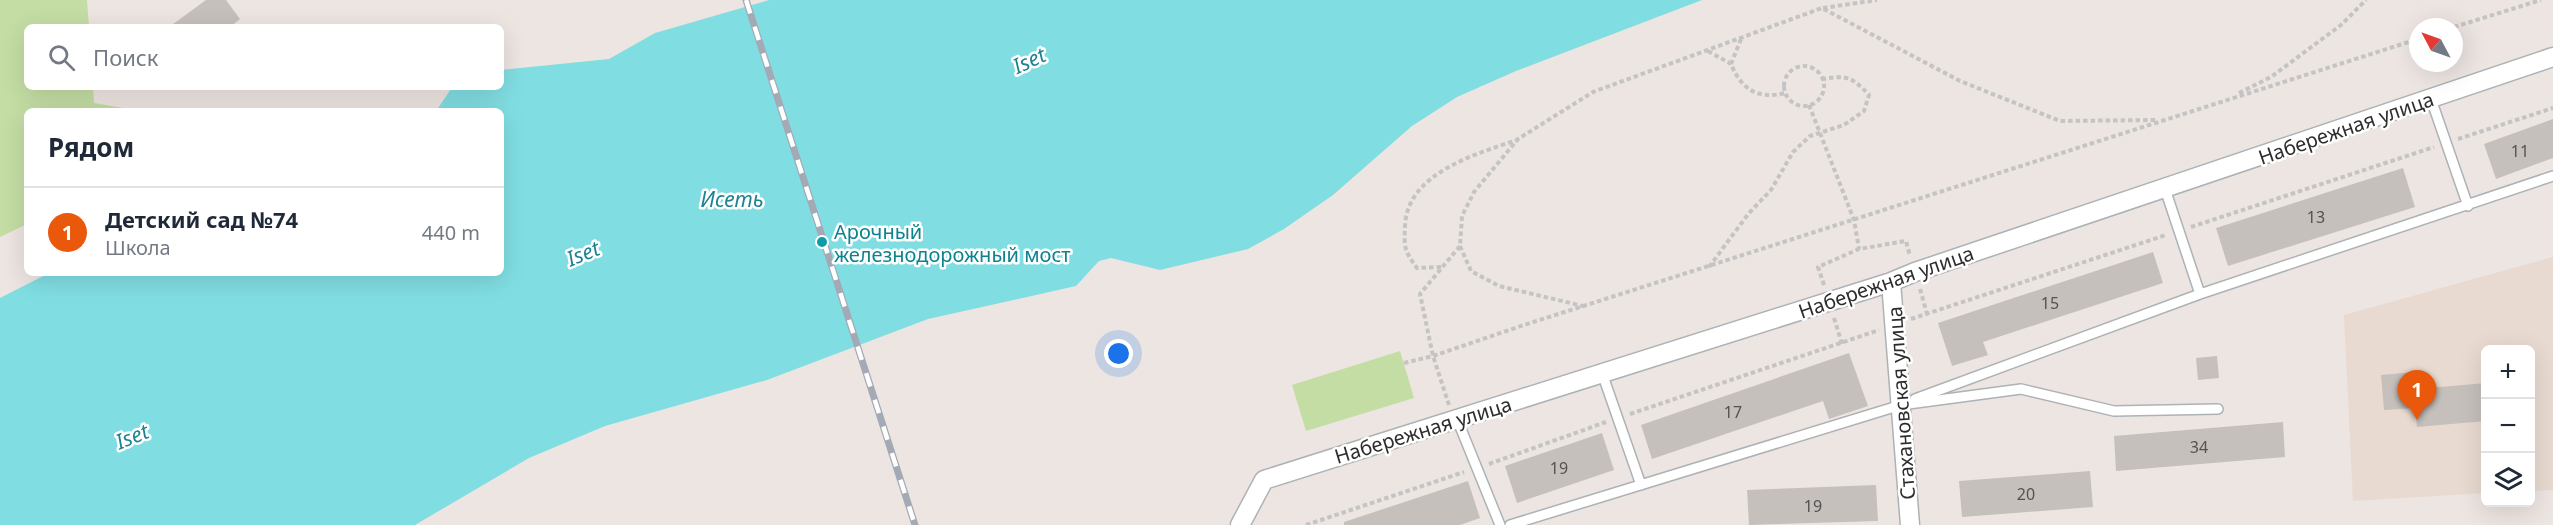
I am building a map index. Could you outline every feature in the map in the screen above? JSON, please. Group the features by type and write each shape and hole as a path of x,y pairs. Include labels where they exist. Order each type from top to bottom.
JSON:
{"street":[{"name":"Набережная улица","path":"1240,525 1264,480 1891,282 2553,57"},
{"name":"Стахановская улица","path":"1891,282 1910,525"}],"lane":[{"path":"2431,99 2468,206"},
{"path":"1510,525 1901,405 2200,294 2553,176"},
{"path":"2165,189 2200,294"},
{"path":"1602,373 1616,419 1641,485"},
{"path":"1901,405 2021,389 2114,411 2218,409"},
{"path":"1455,419 1500,525"}],"path":[{"path":"1442,267 1417,268 1404,250 1405,215 1419,192 1440,172 1464,159 1518,140 1593,93 1822,8 1877,0"},
{"path":"2236,96 2271,77 2340,25 2366,0"},
{"path":"2463,24 2541,0"},
{"path":"1822,8 1960,81 2060,121 2163,120"},
{"path":"1731,64 1741,38"},
{"path":"1404,363 1433,356 2409,42"},
{"path":"1708,50 1731,64 1737,80 1756,94 1771,97 1785,93"},
{"path":"1803,65 1816,69 1823,79 1824,90 1818,100 1809,105 1799,105 1791,101 1785,93 1784,80 1791,70 1803,65"},
{"path":"1709,267 1749,213 1771,190 1793,152 1810,136 1844,125 1864,111 1869,95 1853,79 1838,76 1823,79"},
{"path":"1809,105 1854,220 1860,249"},
{"path":"1306,525 1894,325 2553,108"},
{"path":"1518,140 1474,192 1462,216 1460,246 1472,271 1499,286 1583,306"},
{"path":"1455,419 1433,356 1420,294 1460,246"}],"shaded area":[{"path":"2553,257 2553,490 2535,491 2535,345 2481,345 2481,493 2353,501 2344,315"}],"green space":[{"path":"0,0 87,0 89,24 24,24 24,90 93,90 94,103 123,108 24,108 24,225 0,237"},
{"path":"1400,351 1414,398 1306,431 1292,385"}],"water":[{"name":"Исеть","path":"769,0 1702,0 1516,71 1457,97 1412,126 1333,195 1284,229 1248,249 1160,270 1111,258 1099,261 1076,286 928,319 767,380 605,426 529,458 415,525 0,525 0,298 43,276 504,276 504,108 438,108 450,90 504,90 504,70 609,59 655,33"}],"building":[{"path":"206,0 226,0 240,19 234,24 173,24"},
{"path":"2553,119 2553,158 2496,179 2484,144"},
{"path":"2403,168 2415,207 2228,266 2216,228"},
{"path":"2153,252 2163,283 1983,342 1988,355 1952,366 1938,323"},
{"path":"1849,353 1868,406 1829,419 1823,401 1652,459 1641,425"},
{"path":"2217,356 2219,378 2198,380 2196,358"},
{"path":"2415,372 2417,389 2481,383 2481,421 2417,427 2415,408 2384,410 2381,375"},
{"path":"2283,422 2285,457 2116,471 2114,436"},
{"path":"1602,433 1614,470 1517,503 1505,466"},
{"path":"2090,471 2093,507 1962,517 1959,481"},
{"path":"1468,481 1480,518 1460,525 1344,525 1344,522"},
{"path":"1876,485 1878,521 1749,525 1747,490"}],"railway":[{"path":"746,0 915,525"}],"place":[{"name":"Арочный железнодорожный мост","path":"822,242"},
{"name":"Детский сад №74","path":"2417,420"}],"water label":[{"name":"Iset","path":"1029,60"},
{"name":"Iset","path":"583,253"},
{"name":"Iset","path":"132,436"}]}
